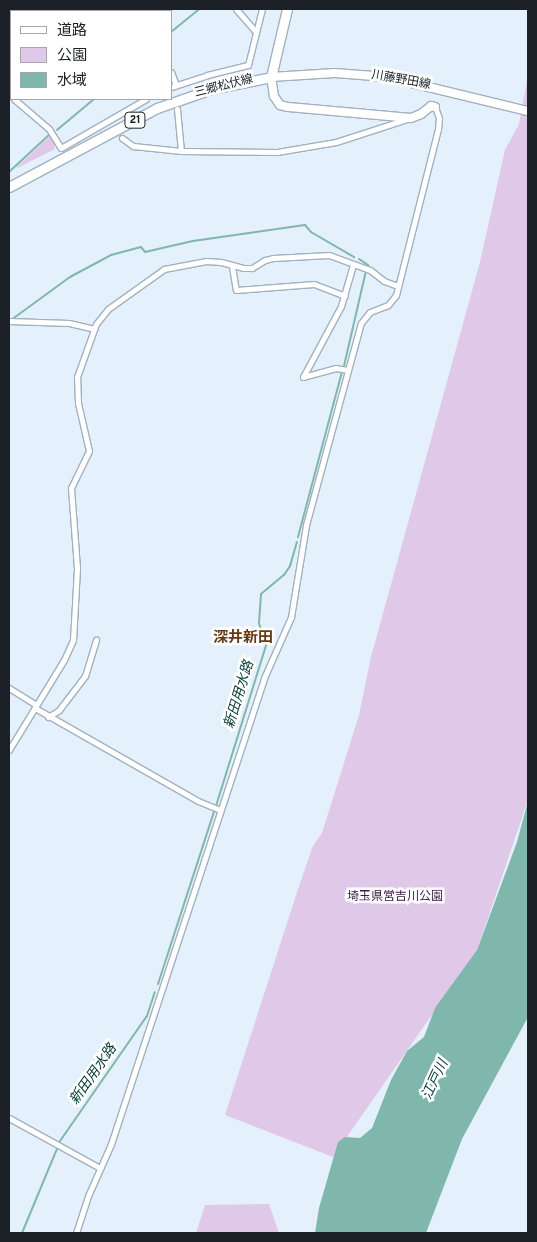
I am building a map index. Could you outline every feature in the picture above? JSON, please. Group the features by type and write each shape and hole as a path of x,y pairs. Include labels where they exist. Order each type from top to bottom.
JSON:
{"main road":[{"name":"三郷松伏線","path":"9,187 157,108 212,89 271,77 287,9"},
{"name":"川藤野田線","path":"271,77 297,74 362,74 421,84 528,111"},
{"path":"271,77 274,96 280,105 288,107 411,118 431,106 435,107"}],"street":[{"path":"236,9 256,32"},
{"path":"174,93 173,86 248,65 262,9"},
{"path":"15,100 49,129 61,148 144,100"},
{"path":"76,1233 111,1144 264,678 291,617 296,595 302,541 363,319 370,312 392,301 398,286 438,129 439,118 435,107"},
{"path":"177,108 181,151"},
{"path":"122,138 133,146 181,151 247,152 294,150 336,142 411,118"},
{"path":"9,750 64,660 73,640 77,568 71,488 89,451 78,403 77,377 94,329 108,309 164,269 206,261 252,268 273,258 325,255 370,270 384,281 398,286"},
{"path":"348,370 336,368 303,376 345,296 354,265"},
{"path":"232,266 236,290 314,284 345,296"},
{"path":"9,321 69,323 94,329"},
{"path":"48,717 59,710 85,676 96,640"},
{"path":"9,688 48,717 198,801 220,810"},
{"path":"9,1118 100,1168"}],"green space":[{"name":"埼玉県営吉川公園","path":"528,75 528,800 477,950 333,1157 225,1115 299,886 313,846 322,833 359,715 371,657 480,262 505,150 519,124"},
{"path":"50,136 56,145 55,149 15,169"},
{"path":"269,1204 279,1233 196,1233 205,1205"}],"water":[{"name":"江戸川","path":"528,801 528,1017 462,1139 426,1233 315,1233 319,1208 338,1142 345,1137 360,1138 372,1128 391,1080 407,1051 424,1037 435,1008 477,950 517,842"}],"waterway":[{"path":"172,31 199,9"},
{"path":"57,130 93,100"},
{"path":"9,172 49,135"},
{"path":"11,320 70,277 111,255 141,247 145,252 193,241 305,225 311,232 354,257"},
{"path":"359,259 368,265"},
{"name":"新田用水路","path":"344,366 366,271"},
{"name":"新田用水路","path":"298,537 342,372"},
{"name":"新田用水路","path":"216,806 266,645 259,623 261,594 284,575 290,566 297,542"},
{"name":"新田用水路","path":"158,984 214,812"},
{"name":"新田用水路","path":"60,1141 147,1016 155,992"},
{"name":"新田用水路","path":"22,1233 57,1149"}],"district":[{"name":"深井新田","path":"243,639"}]}
